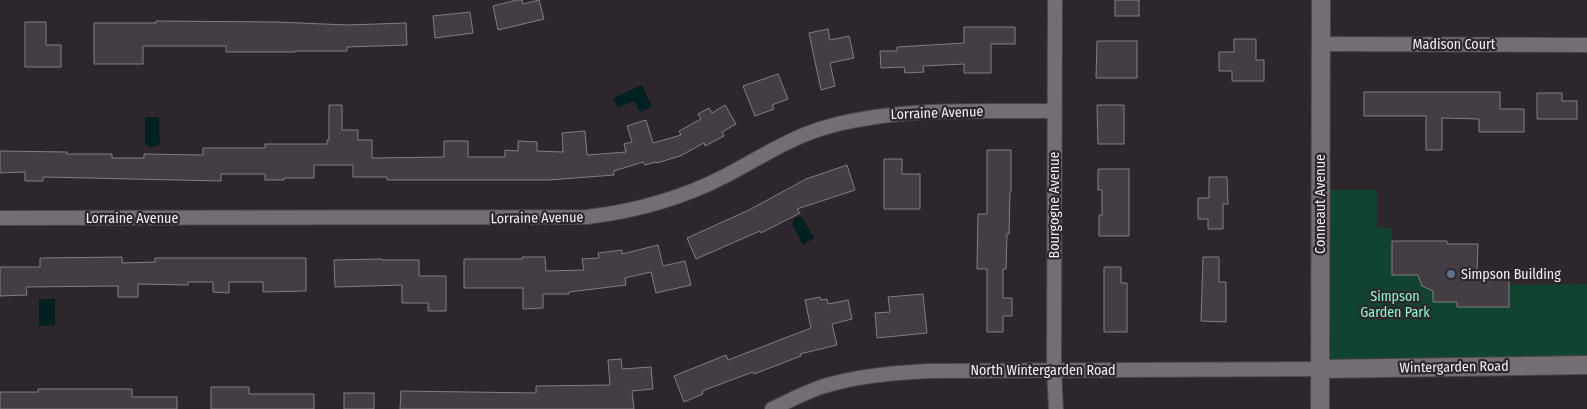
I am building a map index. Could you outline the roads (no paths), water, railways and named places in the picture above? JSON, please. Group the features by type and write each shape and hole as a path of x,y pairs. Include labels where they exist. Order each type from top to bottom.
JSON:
{"street":[{"name":"Bourgogne Avenue","path":"1055,0 1054,370 1056,409"},
{"name":"Conneaut Avenue","path":"1320,409 1321,0"},
{"name":"Madison Court","path":"1321,44 1587,45"},
{"name":"Lorraine Avenue","path":"0,218 587,217 650,206 687,194 726,176 785,143 819,129 854,120 890,114 1054,111"},
{"name":"Wintergarden Road","path":"1320,369 1587,365"},
{"name":"North Wintergarden Road","path":"772,409 820,388 856,378 892,373 929,371 1320,369"}],"place":[{"name":"Simpson Building","path":"1451,274"}],"park label":[{"name":"Simpson Garden Park","path":"1395,304"}]}
